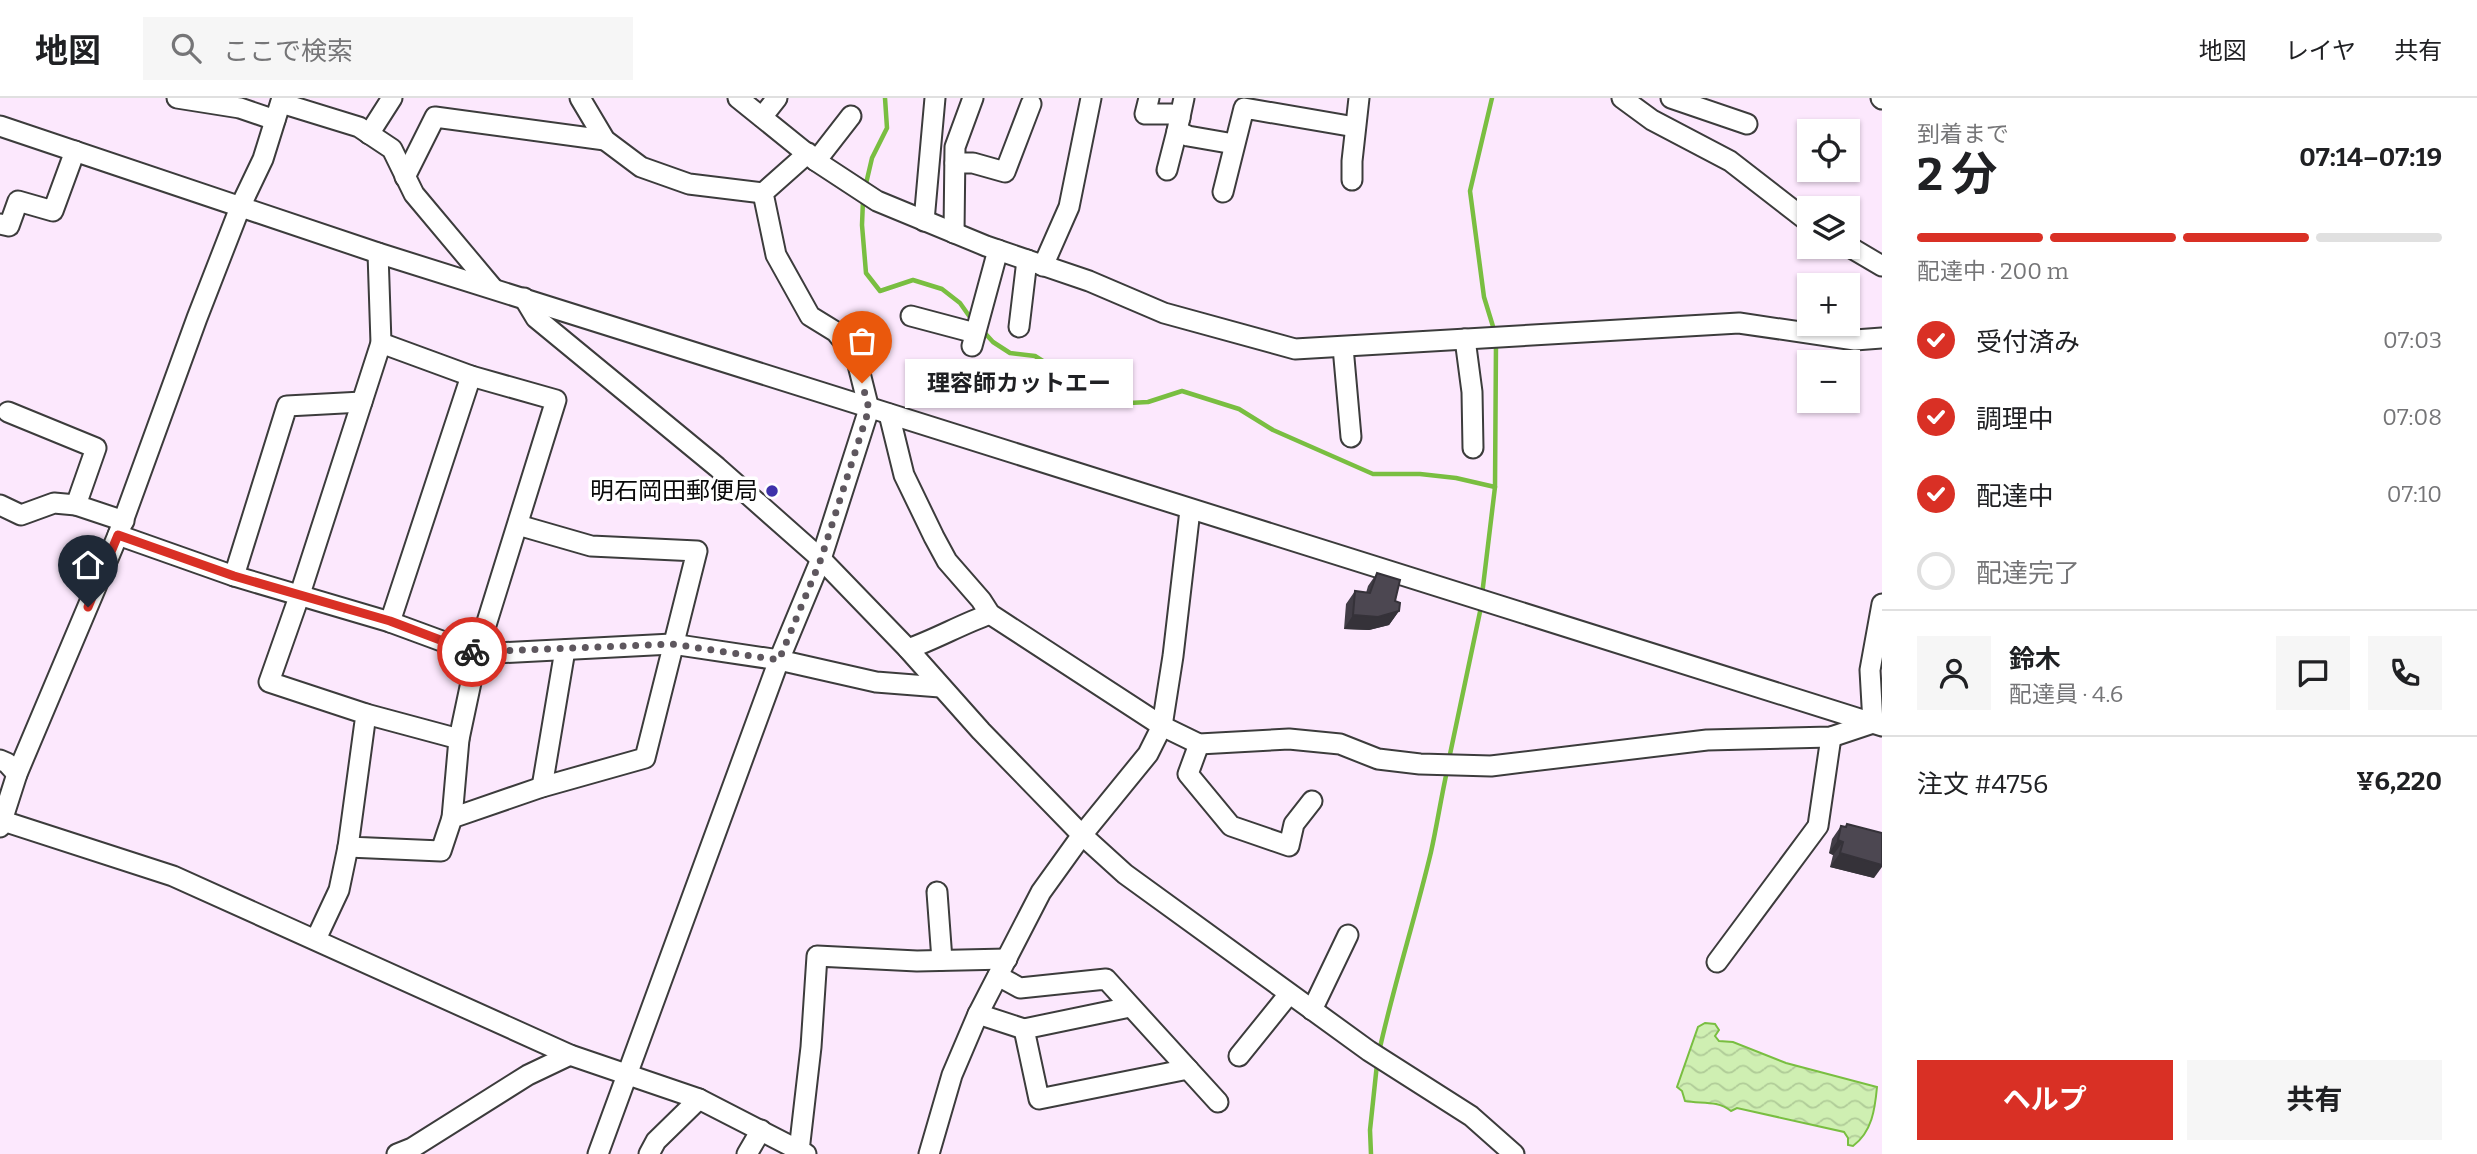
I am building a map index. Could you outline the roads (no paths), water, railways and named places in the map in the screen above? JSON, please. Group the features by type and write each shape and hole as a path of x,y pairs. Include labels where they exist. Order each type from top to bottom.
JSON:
{"street":[{"path":"177,98 240,108 279,107 359,127 392,149 414,194 492,288"},
{"path":"369,134 392,98"},
{"path":"580,98 605,140 641,167 690,184 763,193 812,157 852,116"},
{"path":"738,98 812,157 877,201 998,250 1089,281 1164,313 1295,349 1739,323 1855,340 1882,338"},
{"path":"762,117 777,98"},
{"path":"924,221 935,98"},
{"path":"954,233 955,147 973,98"},
{"path":"1019,327 1035,263 1069,207 1091,98"},
{"path":"1149,98 1145,114 1171,114 1188,136 1234,144"},
{"path":"1167,170 1184,98"},
{"path":"1352,180 1359,98"},
{"path":"1622,98 1652,120 1730,161 1797,213"},
{"path":"1671,98 1747,124"},
{"path":"955,163 973,163 1005,172 1031,104"},
{"path":"279,107 263,159 240,205 121,528 17,774 2,824 173,876 570,1055 699,1100 802,1152 817,956 942,960 1002,967 1020,988 1106,979 1218,1102"},
{"path":"1223,192 1244,108 1355,127"},
{"path":"405,177 435,117 605,140"},
{"path":"0,126 378,253 1877,724"},
{"path":"4,225 18,201 53,211 75,151"},
{"path":"598,1154 779,660 821,559 869,409 856,357 836,332 810,316 776,255 763,193"},
{"path":"911,316 974,340 998,250"},
{"path":"378,253 381,343 269,682 366,714 460,739"},
{"path":"1860,253 1882,266"},
{"path":"524,298 536,318 717,467 821,559 1082,835 1125,874 1370,1051 1471,1116 1514,1154"},
{"path":"1465,339 1472,392 1473,448"},
{"path":"348,847 441,852 452,818 460,739 477,653 556,400 471,376 381,343"},
{"path":"1343,347 1351,437"},
{"path":"390,621 471,376"},
{"path":"234,576 287,406 362,402"},
{"path":"8,412 96,449 76,505"},
{"path":"889,414 904,475 934,537 947,561 990,614 1162,726 1199,744 1289,739 1340,744 1377,759 1420,764 1491,766 1707,740 1831,737 1877,724"},
{"path":"0,505 22,515 54,503 76,505 121,528 234,576 390,621 477,653 672,644 779,660 876,682 940,687"},
{"path":"929,1154 952,1075 978,1014 1041,892 1082,835 1148,754 1162,726 1190,510"},
{"path":"452,818 542,787 645,758 697,551 591,546 518,525"},
{"path":"1877,724 1870,670 1882,604"},
{"path":"908,649 990,614"},
{"path":"542,787 565,650"},
{"path":"317,939 339,890 348,847 366,714"},
{"path":"1717,962 1818,826 1831,737"},
{"path":"1199,744 1188,774 1231,826 1289,846 1294,824 1312,801"},
{"path":"0,760 17,774"},
{"path":"937,892 942,960"},
{"path":"1312,1010 1348,935"},
{"path":"1239,1056 1289,994"},
{"path":"978,1014 1024,1029 1130,1007"},
{"path":"1024,1029 1039,1099 1188,1069"},
{"path":"397,1154 412,1148 528,1075 570,1055"},
{"path":"649,1154 656,1141 699,1100"},
{"path":"747,1154 761,1130"}],"water":[{"path":"1705,1023 1715,1024 1719,1030 1715,1036 1719,1041 1733,1042 1786,1063 1877,1087 1874,1112 1864,1134 1853,1146 1848,1145 1844,1132 1737,1108 1731,1111 1715,1104 1685,1101 1682,1091 1677,1087 1698,1027"}],"waterway":[{"path":"865,188 872,158 887,128 885,98"},
{"path":"1492,98 1470,191 1484,297 1495,333"},
{"path":"863,200 866,273 880,291 913,280 942,289 960,303 972,320"},
{"path":"983,331 993,342 1010,353 1035,356 1110,404 1148,402 1182,391 1239,409 1273,430 1373,474 1420,474 1456,478 1495,487"},
{"path":"1482,595 1495,487 1496,342"},
{"path":"1449,759 1481,607"},
{"path":"1379,1052 1431,852 1447,771"},
{"path":"1371,1154 1370,1130 1377,1064"}],"place":[{"name":"理容師カットエー","path":"862,383"},
{"name":"明石岡田郵便局","path":"772,491"}]}
